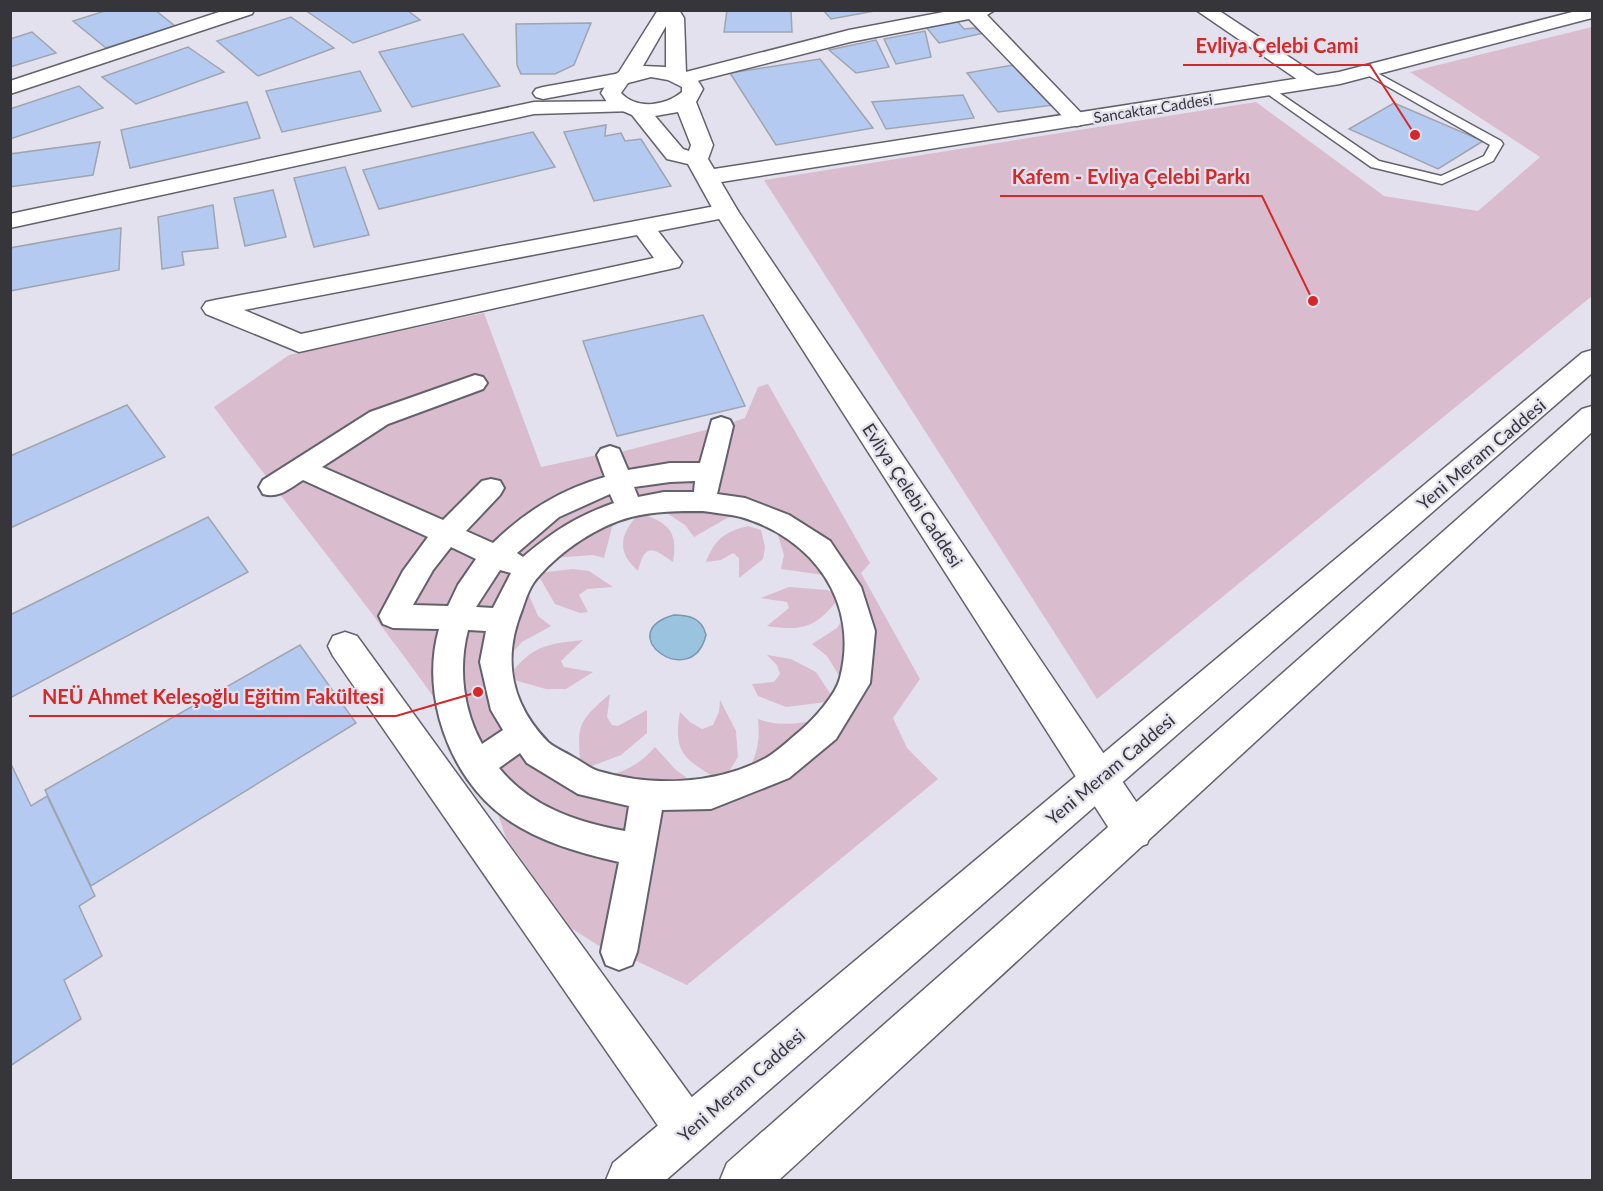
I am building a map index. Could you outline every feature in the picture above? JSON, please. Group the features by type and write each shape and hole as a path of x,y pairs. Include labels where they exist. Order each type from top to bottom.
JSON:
{"street":[{"path":"10,88 245,10"},
{"path":"1205,10 1314,82"},
{"path":"680,76 675,18 670,11 661,18 624,78 613,87 611,93 614,99 632,108 675,154 703,168"},
{"path":"10,204 52,198 651,71 680,76 849,36 977,11 1077,120"},
{"name":"Sancaktar Caddesi","path":"703,168 1077,120 1314,82 1368,71 1593,13"},
{"name":"Evliya Çelebi Caddesi","path":"680,76 690,84 692,90 685,100 702,145 703,168 726,211 1132,831"},
{"path":"10,222 534,108 670,107 685,100"},
{"path":"642,226 670,262 299,344 214,308 630,228 726,211"},
{"name":"Yeni Meram Caddesi","path":"630,1180 1593,359"},
{"path":"272,487 379,418 475,384"},
{"path":"744,1180 1593,416"},
{"path":"703,501 721,426"},
{"path":"610,455 624,495"},
{"path":"301,468 496,557 528,569"},
{"path":"637,849 563,832 518,807 491,785 461,739 450,708 446,675 449,646 456,618 482,571 525,528 556,507 592,491 624,495 664,502 703,501 745,508 779,522 820,548 848,587 860,631 855,683 825,729 778,768 711,794 648,795 590,784 538,753 506,711 495,662 503,620 515,590 528,569 562,539 601,518 624,495 665,473 710,472"},
{"path":"491,488 446,533 405,587 393,616 503,620"},
{"path":"345,646 688,1130"},
{"path":"478,765 523,733"},
{"path":"619,952 648,795"}],"lane":[{"path":"1268,90 1375,164 1442,180 1489,158 1497,144 1368,71"}],"shaded area":[{"path":"1592,27 1592,296 1097,699 764,180 1256,102 1384,196 1478,211 1540,157 1410,72"},
{"path":"484,313 541,467 602,454 611,479 496,549 435,537 405,574 381,622 447,625 440,706 385,630 214,407 289,355"},
{"path":"768,384 870,563 861,573 920,679 893,718 907,748 938,779 687,985 628,957 652,804 714,801 864,685 824,543 713,497 727,424 745,418 758,387"},
{"path":"713,428 703,467 625,475 617,453"},
{"path":"700,476 694,497 634,502 629,484"},
{"path":"614,489 619,506 529,562 505,554 532,529"},
{"path":"691,506 743,514 727,518 694,537 685,525 659,508"},
{"path":"639,513 657,520 669,529 674,543 673,562 660,553 650,550 643,556 638,571 626,556 623,549 625,535"},
{"path":"622,516 612,527 604,558 593,555 553,558 568,544"},
{"path":"748,526 761,530 765,547 763,559 739,578 739,558 733,553 721,560 706,562 721,538"},
{"path":"778,535 787,538 831,576 781,569 784,555"},
{"path":"448,543 484,558 450,612 403,608"},
{"path":"497,562 520,573 496,615 465,613"},
{"path":"573,569 589,571 613,587 587,589 579,595 588,612 580,613 555,604 537,573"},
{"path":"789,587 827,590 841,596 825,614 810,624 792,628 767,626 789,608 787,602 761,598"},
{"path":"526,588 538,616 551,626 522,642 506,659"},
{"path":"847,612 843,682 827,656 812,644 837,628"},
{"path":"460,627 493,628 513,734 482,754 466,729"},
{"path":"583,640 561,661 564,667 593,672 566,689 546,689 507,678 524,659 540,648"},
{"path":"767,655 791,659 816,672 835,701 786,707 758,696 752,684 774,682 780,674 777,665"},
{"path":"610,694 607,717 612,725 618,726 647,710 647,733 621,755 581,770 579,734 581,726 591,712"},
{"path":"720,700 736,731 738,757 722,782 685,756 678,739 680,712 702,729 713,725 719,712"},
{"path":"823,718 747,772 754,759 757,746 758,719 790,724"},
{"path":"521,745 639,802 630,839 534,806 490,766"},
{"path":"655,747 675,769 701,789 601,778 631,767"},
{"path":"491,793 629,855 607,951 571,928 506,838"}],"water":[{"path":"674,615 698,621 706,635 698,652 686,659 673,659 661,654 652,645 650,634 656,623"}],"building":[{"path":"108,10 155,10 175,26 106,48 73,21"},
{"path":"314,10 407,10 420,20 353,43 308,12"},
{"path":"727,10 791,10 792,32 724,32"},
{"path":"823,10 880,10 831,19"},
{"path":"291,17 334,48 258,76 217,41"},
{"path":"957,21 964,29 974,28 984,33 939,43 926,27"},
{"path":"591,23 574,65 555,74 521,74 517,65 516,24"},
{"path":"925,31 931,57 896,64 884,39"},
{"path":"32,32 56,53 10,67 10,39"},
{"path":"463,34 500,86 412,107 379,52"},
{"path":"876,40 889,67 856,73 829,50"},
{"path":"188,47 224,72 136,104 102,77"},
{"path":"820,59 873,128 776,145 730,73"},
{"path":"1013,65 1054,105 998,112 967,73"},
{"path":"360,71 381,111 282,132 266,91"},
{"path":"79,86 103,108 10,139 10,109"},
{"path":"963,95 974,118 886,129 872,102"},
{"path":"247,102 260,138 130,168 121,130"},
{"path":"1394,103 1483,141 1438,169 1349,129"},
{"path":"606,125 605,136 621,133 625,141 641,139 671,186 594,201 564,132"},
{"path":"533,132 555,167 379,209 363,170"},
{"path":"100,142 93,175 10,187 10,154"},
{"path":"345,167 369,235 314,247 294,178"},
{"path":"273,190 286,237 245,246 234,198"},
{"path":"213,205 218,248 182,252 184,265 162,269 158,217"},
{"path":"121,228 119,270 10,291 10,248"},
{"path":"703,315 745,406 617,436 583,341"},
{"path":"127,405 165,457 10,528 10,456"},
{"path":"208,517 248,572 10,698 10,615"},
{"path":"300,645 356,723 91,886 45,790"},
{"path":"10,762 31,806 47,796 95,896 79,906 102,956 64,980 81,1019 10,1066"}],"place":[{"name":"Evliya Çelebi Cami","path":"1415,135"},
{"name":"Kafem - Evliya Çelebi Parkı","path":"1313,301"},
{"name":"NEÜ Ahmet Keleşoğlu Eğitim Fakültesi","path":"478,692"}]}
